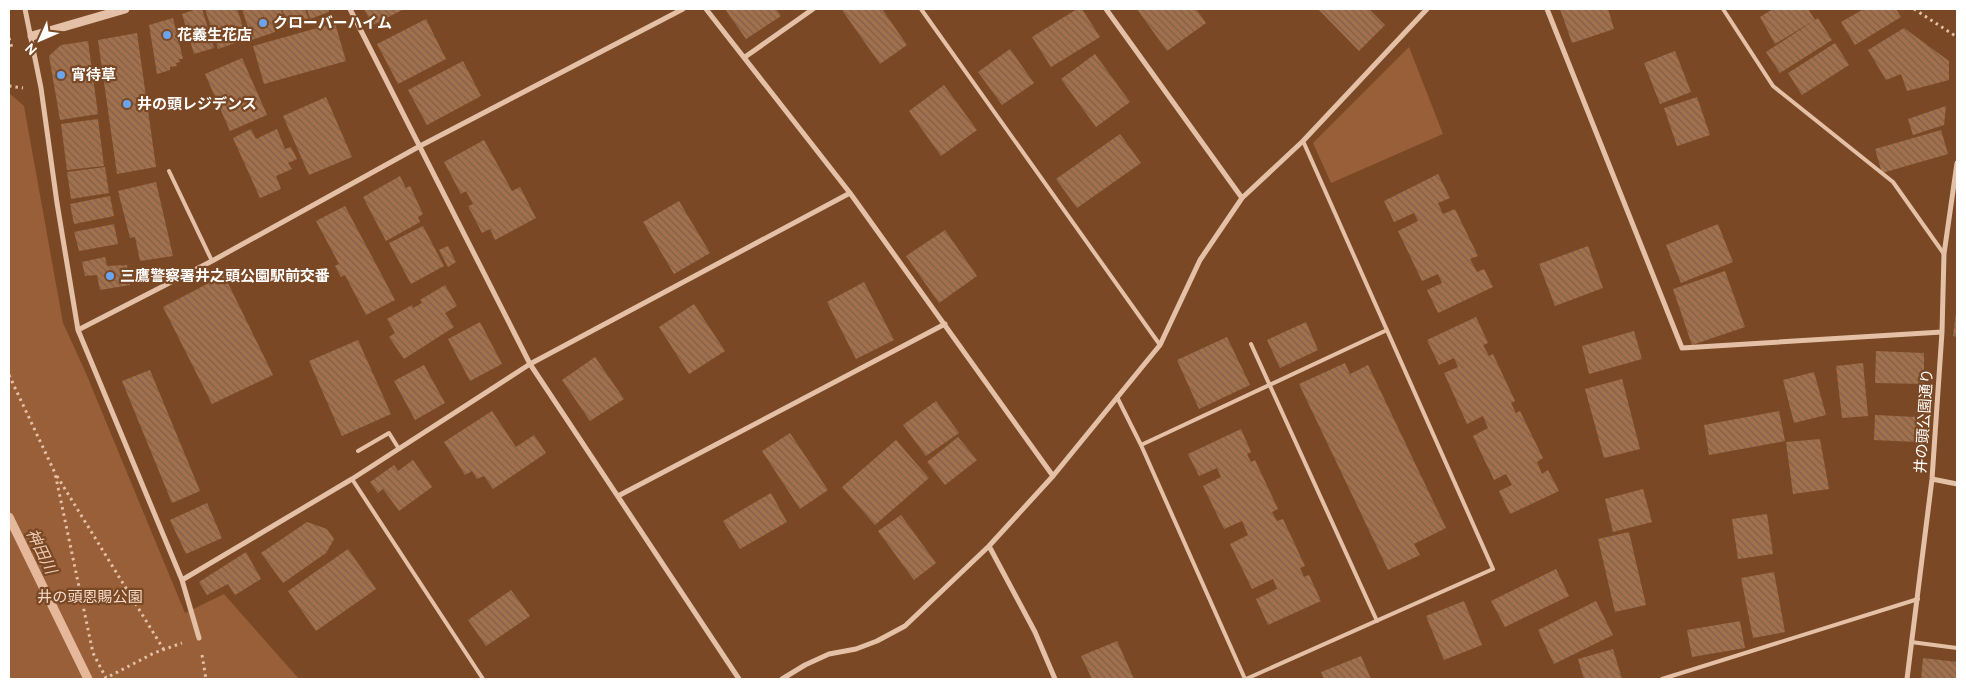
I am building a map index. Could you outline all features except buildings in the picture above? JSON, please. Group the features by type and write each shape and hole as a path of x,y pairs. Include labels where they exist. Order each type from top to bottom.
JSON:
{"street":[{"path":"25,9 42,88 57,203 78,330 182,580 199,638"},
{"path":"32,36 125,9"},
{"path":"350,9 530,364 739,679"},
{"path":"78,330 212,261 420,146 683,9"},
{"path":"706,9 850,193 1053,476"},
{"path":"745,58 814,9"},
{"path":"1106,9 1242,198"},
{"path":"782,679 805,665 829,654 856,649 877,641 905,626 989,546 1053,476 1160,345 1200,260 1242,198 1303,141 1427,9"},
{"path":"1547,9 1682,348 1942,332"},
{"name":"井の頭公園通り","path":"1907,679 1932,479 1942,332 1944,254 1957,163"},
{"path":"182,580 352,479 530,364 850,193"},
{"path":"618,496 944,324"},
{"path":"1932,479 1957,484"},
{"path":"989,546 1035,632 1055,679"}],"lane":[{"path":"920,9 1160,345"},
{"path":"1723,9 1773,86 1893,182 1944,254"},
{"path":"1117,397 1141,445 1246,679 1494,568 1303,141"},
{"path":"169,171 212,261"},
{"path":"1141,445 1387,330"},
{"path":"1252,344 1269,386 1377,621"},
{"path":"358,451 389,433 399,449"},
{"path":"352,479 483,679"},
{"path":"1662,679 1918,599"},
{"path":"1911,642 1957,648"}],"path":[{"path":"1914,9 1957,37"},
{"path":"9,86 25,88"},
{"path":"9,375 55,473 164,650"},
{"path":"55,473 93,653 105,678 154,653 199,638 206,679"}],"green space":[{"path":"1409,47 1443,134 1331,183 1313,143"},
{"name":"井の頭恩賜公園","path":"9,93 24,106 63,323 85,371 185,613 224,594 299,679 9,679"}],"waterway":[{"name":"神田川","path":"9,517 88,679"}],"place":[{"name":"クローバーハイム","path":"263,23"},
{"name":"花義生花店","path":"167,35"},
{"name":"宵待草","path":"61,75"},
{"name":"井の頭レジデンス","path":"127,104"},
{"name":"三鷹警察署井之頭公園駅前交番","path":"110,276"}]}
